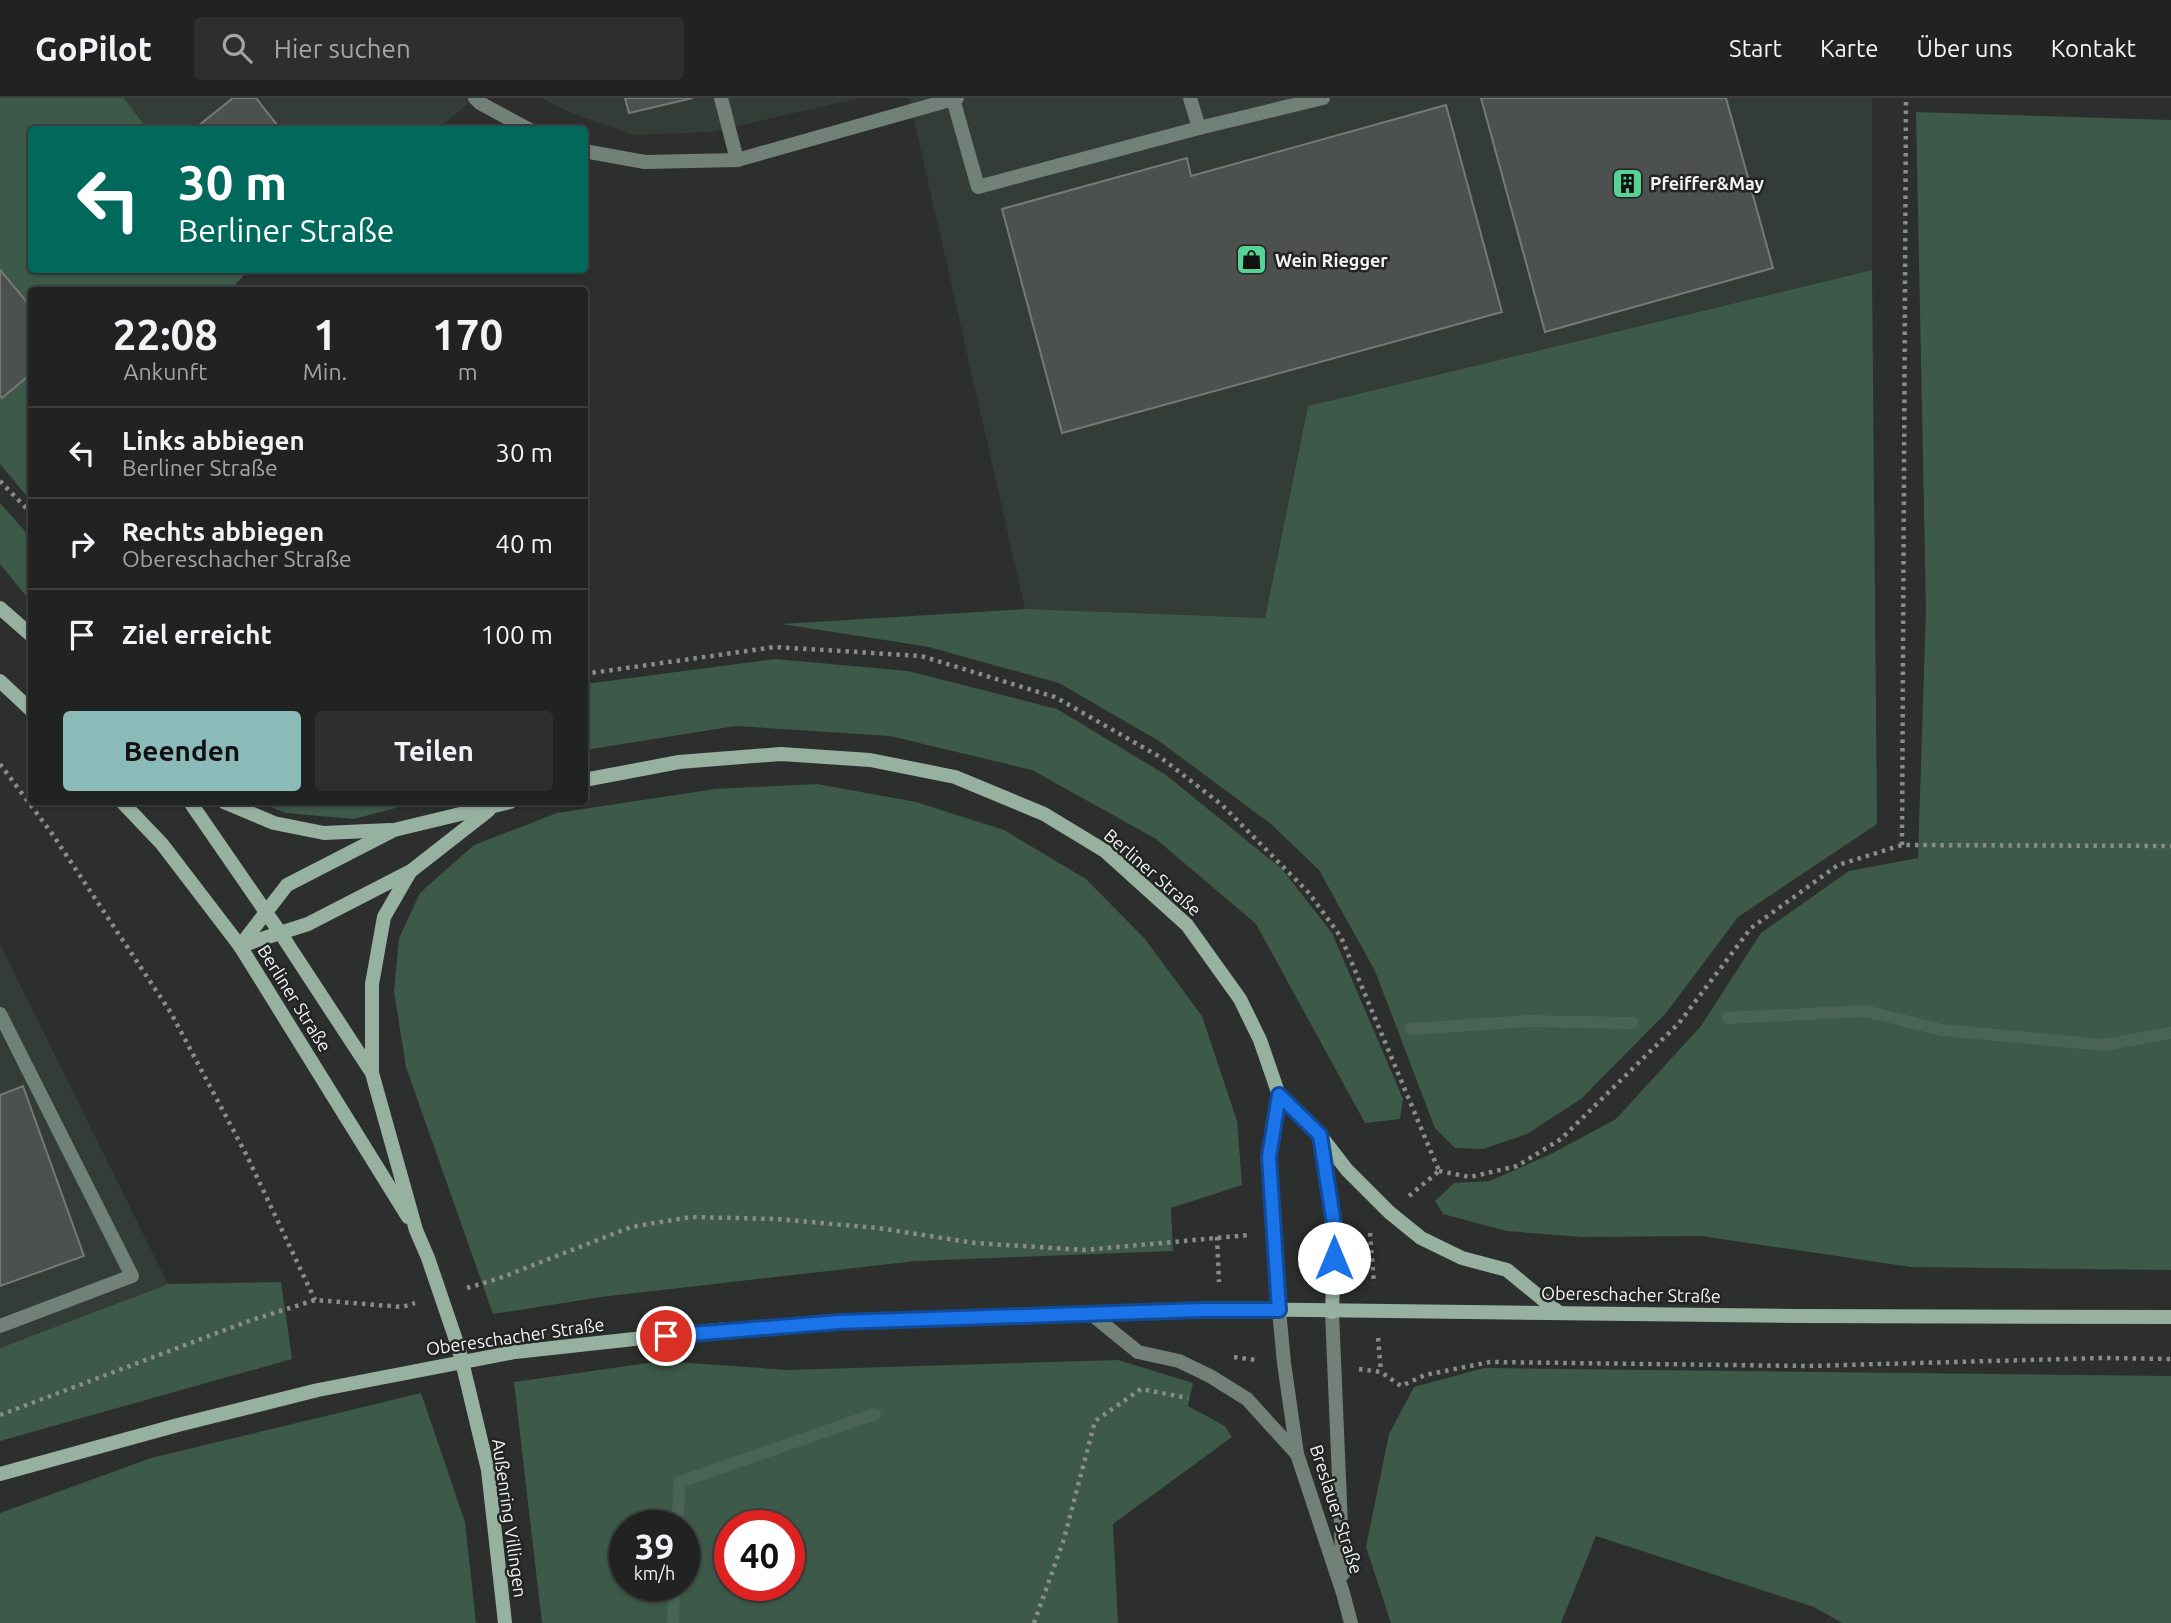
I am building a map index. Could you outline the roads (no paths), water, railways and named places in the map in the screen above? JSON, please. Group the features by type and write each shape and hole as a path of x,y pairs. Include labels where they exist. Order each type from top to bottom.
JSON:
{"street":[{"path":"475,98 523,126"},
{"path":"721,98 737,160"},
{"path":"1190,98 1199,128"},
{"path":"588,152 645,162 737,160 955,99 978,187 1323,98"},
{"path":"0,608 28,632"},
{"path":"0,681 28,707"},
{"name":"Berliner Straße","path":"588,779 679,762 781,754 870,760 955,777 1044,814 1105,851 1187,925 1240,999 1260,1040 1279,1095 1320,1135 1347,1170 1389,1212 1420,1238 1462,1258 1507,1270 1558,1312"},
{"name":"Berliner Straße","path":"125,805 162,844 240,946 416,1230"},
{"name":"Berliner Straße","path":"192,805 372,1073 416,1230 428,1258"},
{"path":"231,805 274,823 324,833 394,830"},
{"name":"Berliner Straße","path":"265,912 287,885 394,830 499,805"},
{"name":"Berliner Straße","path":"281,934 308,925 411,870 492,807"},
{"path":"372,1073 372,984 384,916 411,870"},
{"path":"240,946 265,912"},
{"path":"240,946 281,934"},
{"path":"0,1014 132,1276 0,1326"},
{"name":"Berliner Straße","path":"1279,1095 1269,1157 1279,1310"},
{"path":"1320,1135 1335,1231 1332,1311"},
{"name":"Außenring Villingen","path":"428,1258 458,1349 488,1470 505,1623"},
{"name":"Obereschacher Straße","path":"0,1474 318,1390 515,1352 717,1330 825,1322 1221,1309 1795,1316 2171,1317"},
{"name":"Breslauer Straße","path":"1279,1310 1297,1454 1351,1623"},
{"name":"Breslauer Straße","path":"1332,1311 1343,1593"},
{"path":"1090,1313 1138,1352 1179,1361 1247,1399 1297,1454"}],"waterway":[{"path":"1728,1018 1865,1011 1942,1030 2104,1045 2171,1033"},
{"path":"1411,1029 1529,1021 1632,1023"},
{"path":"678,1510 680,1482 875,1414"},
{"path":"673,1623 674,1601"}],"place":[{"name":"Pfeiffer&May","path":"1627,183"},
{"name":"Wein Riegger","path":"1252,260"}]}
